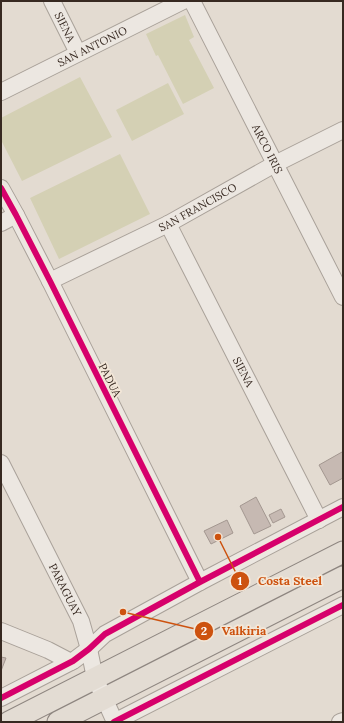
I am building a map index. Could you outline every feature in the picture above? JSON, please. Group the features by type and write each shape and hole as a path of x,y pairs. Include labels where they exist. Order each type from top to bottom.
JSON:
{"main road":[{"path":"9,722 343,552"},
{"path":"58,722 343,577"}],"street":[{"name":"SIENA","path":"52,1 78,53"},
{"name":"SAN ANTONIO","path":"1,92 183,1"},
{"name":"ARCO IRIS","path":"192,1 343,297"},
{"name":"SAN FRANCISCO","path":"50,281 168,224 275,164 343,130"},
{"name":"PADUA","path":"1,188 50,281 200,582"},
{"path":"1,223 16,215"},
{"name":"SIENA","path":"168,224 319,520"},
{"name":"PARAGUAY","path":"1,463 81,621 95,678 114,722"},
{"path":"1,698 71,662 89,649 105,634 343,507"},
{"path":"114,722 343,605"},
{"path":"1,631 48,650 71,662"}],"shaded area":[{"path":"185,15 194,37 189,40 214,88 183,104 158,55 156,56 146,34"},
{"path":"80,77 112,137 22,181 1,140 1,118"},
{"path":"168,83 184,114 132,141 116,110"},
{"path":"120,154 150,214 59,259 30,198"},
{"path":"343,560 343,568 124,681 122,676 256,609"}],"building":[{"path":"342,452 343,478 330,485 319,465"},
{"path":"256,497 271,526 254,534 240,506"},
{"path":"281,509 285,517 273,523 269,515"},
{"path":"227,520 233,533 211,544 204,531"},
{"path":"1,657 6,658 1,671"}],"cycle path":[{"path":"1,188 50,281 200,582"},
{"path":"1,698 73,661 105,634 343,507"},
{"path":"114,722 343,605"}],"place":[{"name":"Costa Steel","path":"218,537"},
{"name":"Valkiria","path":"123,612"}]}
